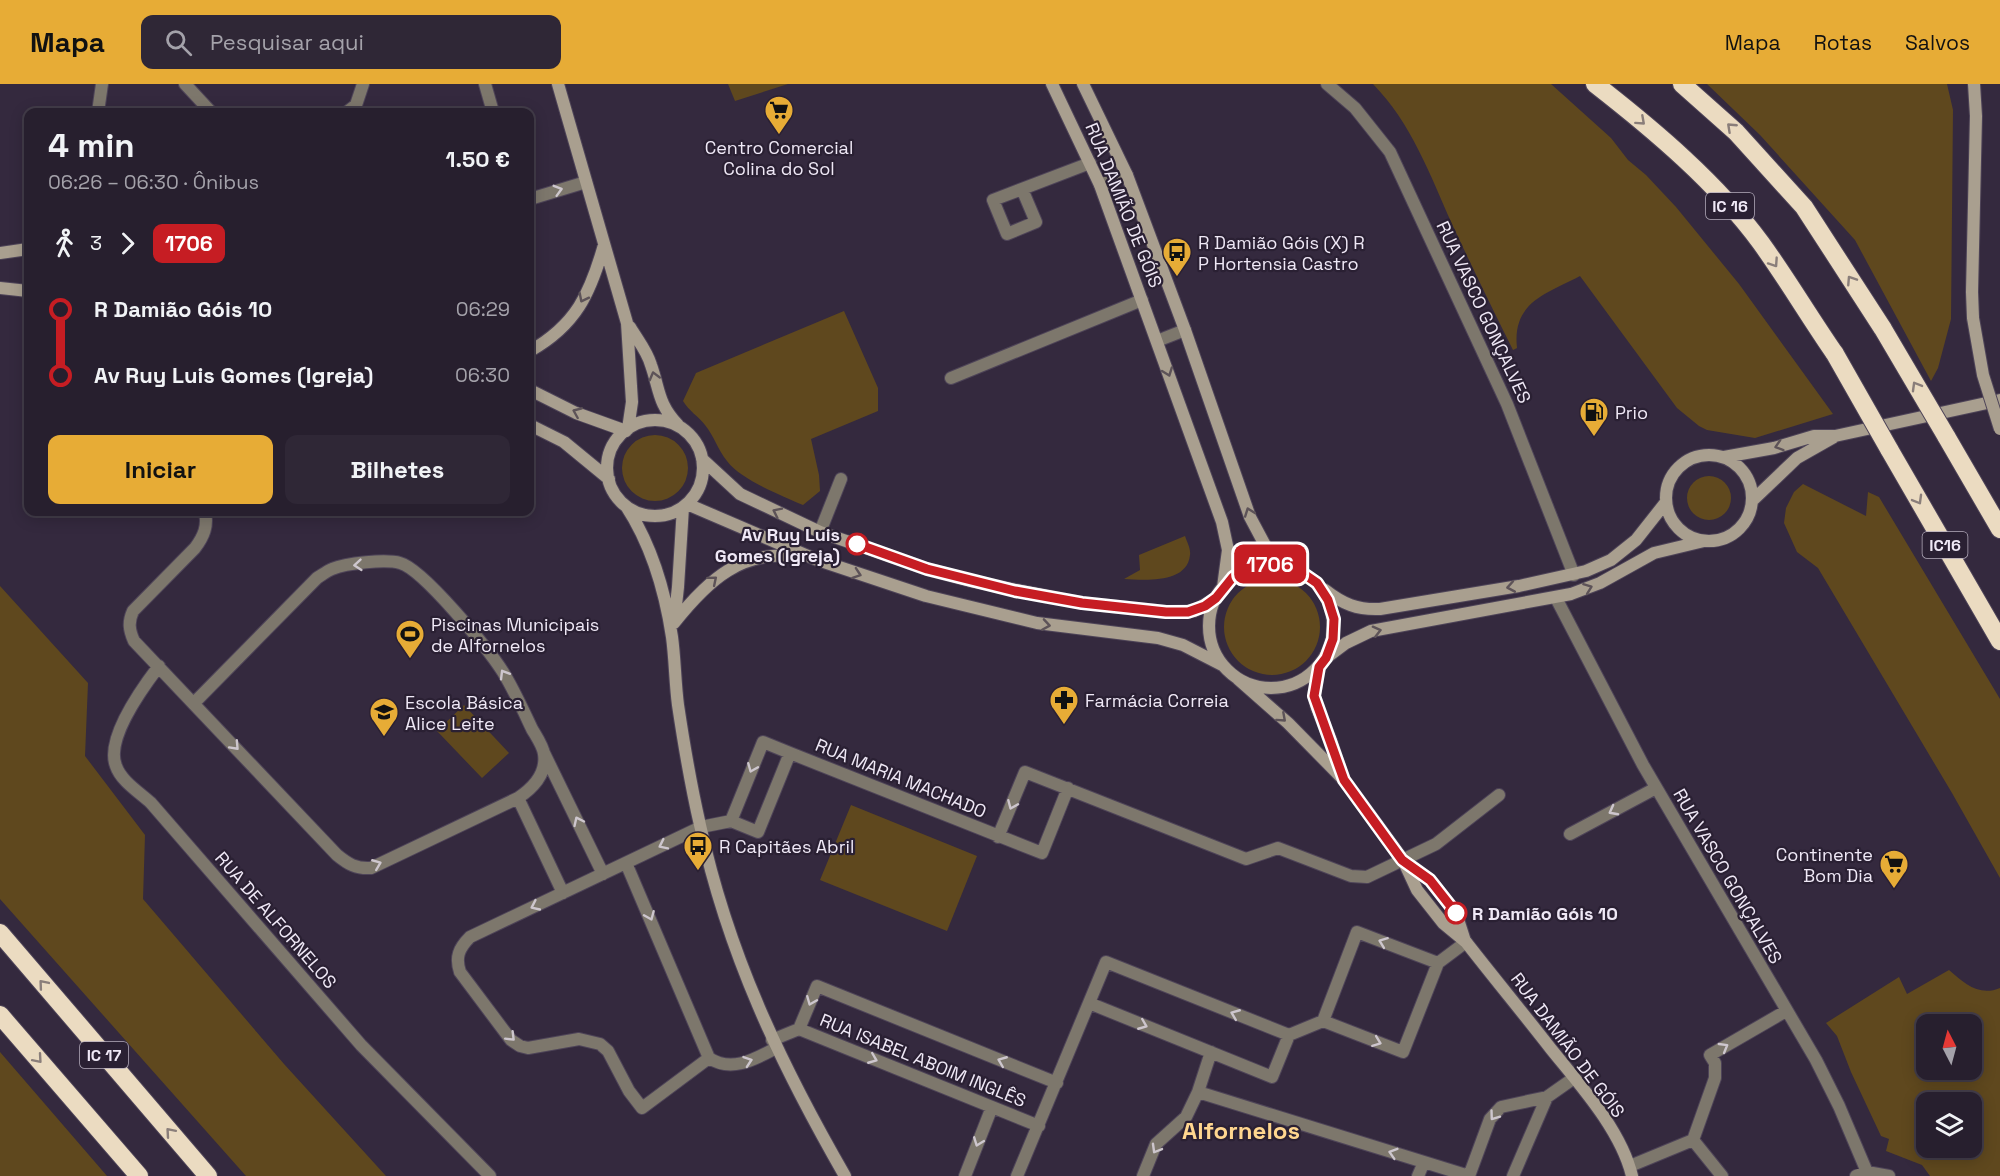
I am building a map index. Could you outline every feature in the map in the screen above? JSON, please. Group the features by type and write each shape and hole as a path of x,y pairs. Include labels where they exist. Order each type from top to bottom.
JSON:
{"highway":[{"name":"IC 16","path":"1595,84 1642,122 1728,204 1761,243 1835,354 1889,449"},
{"path":"1682,84 1736,132 1804,207 1883,329 2000,529"},
{"name":"IC16","path":"1889,449 2000,641"},
{"name":"IC 17","path":"0,933 208,1176"},
{"name":"IC 17","path":"0,1015 139,1176"}],"street":[{"path":"99,108 102,84"},
{"path":"185,84 207,108"},
{"path":"353,108 357,105 363,84"},
{"path":"485,84 492,108"},
{"path":"558,84 627,323 632,402 627,430"},
{"name":"RUA DAMIÃO DE GÓIS","path":"1052,84 1100,185 1226,532 1228,550 1223,587"},
{"name":"RUA DAMIÃO DE GÓIS","path":"1083,84 1127,175 1185,330 1250,517 1275,564"},
{"name":"RUA VASCO GONÇALVES","path":"1327,84 1355,108 1390,152 1507,404 1574,575"},
{"path":"1974,84 1976,116 1973,318 1983,375 2000,429"},
{"path":"1022,189 1090,163"},
{"path":"1100,185 1127,175"},
{"path":"534,198 586,182"},
{"path":"534,348 563,328 577,310 597,270 604,244"},
{"path":"0,253 24,250"},
{"path":"0,288 24,291"},
{"path":"951,378 1142,300"},
{"path":"626,506 639,513 654,516 669,514 685,506 701,484 703,471 702,459 695,441 668,414 662,404 651,363 627,323"},
{"path":"1157,341 1185,330"},
{"path":"534,392 576,413 627,430"},
{"path":"1724,458 1774,448 1814,436 1835,436 2000,400"},
{"path":"680,427 654,420 645,421 627,430 616,441 610,453 607,465 609,479 615,494 641,529 658,576 672,636 678,704 701,827 725,919 774,1044 845,1176"},
{"path":"534,427 564,442 609,479"},
{"path":"1753,500 1797,458 1835,436"},
{"path":"685,506 815,559 905,590 968,608 1037,623 1158,638 1183,645 1222,665 1238,679 1254,687 1272,689 1306,679 1322,662 1346,643 1371,631 1556,598 1600,583 1654,553 1704,541 1716,541 1737,531 1745,523 1753,500 1752,489 1742,470 1724,458 1714,455 1703,455 1683,464 1670,480 1666,502 1674,524 1692,538 1704,541"},
{"path":"702,459 740,494 820,532 927,569 971,581 1082,603 1166,612 1188,612 1205,606 1216,598"},
{"path":"820,532 841,479"},
{"path":"1222,665 1213,648 1209,629 1211,610 1223,587 1246,569 1275,564 1298,570 1340,602 1351,607 1373,609 1406,606 1574,575 1611,560 1621,553 1642,534 1666,502"},
{"path":"672,636 685,506"},
{"path":"206,516 206,529 195,548 133,611 129,625 134,641 337,855 360,869 371,868 518,798 531,789 539,779 544,752"},
{"path":"674,623 708,584 722,573 743,562 789,555 815,559"},
{"path":"194,703 316,578 334,568 349,565 400,563 419,575 464,622 505,675 603,874"},
{"path":"1317,583 1328,600 1334,619 1333,639 1322,662"},
{"name":"RUA VASCO GONÇALVES","path":"1556,598 1656,789 1816,1060 1839,1106 1862,1174"},
{"name":"RUA DAMIÃO DE GÓIS","path":"1322,662 1314,696 1344,780"},
{"name":"RUA DE ALFORNELOS","path":"159,666 142,688 116,737 114,749 116,767 122,776 151,803 361,1045 490,1176"},
{"name":"RUA DAMIÃO DE GÓIS","path":"1238,679 1288,723 1344,780 1402,860 1430,880 1456,913 1466,942 1601,1114 1617,1140 1631,1171"},
{"name":"RUA MARIA MACHADO","path":"790,753 759,832 731,820 763,742 1042,853 1068,788"},
{"name":"RUA MARIA MACHADO","path":"998,837 1025,772 1246,859 1278,848 1360,878 1367,877 1436,844 1499,795"},
{"path":"1570,834 1656,789"},
{"path":"518,798 563,893"},
{"path":"709,1058 642,1108 629,1091 608,1051 600,1044 579,1039 540,1047 520,1046 511,1040 460,972 457,962 462,945 470,937 701,827 731,820"},
{"path":"626,863 709,1058 718,1063 732,1065 753,1060 799,1029"},
{"path":"1323,1021 1357,932 1438,963"},
{"path":"1089,1003 1272,1077 1289,1035 1323,1021 1403,1052 1438,963 1466,942"},
{"name":"RUA ISABEL ABOIM INGLÊS","path":"1057,1083 817,986 799,1029 1039,1126 1057,1083 1106,962 1289,1035"},
{"path":"1631,1171 1693,1140 1715,1078 1715,1063 1710,1055 1786,1011"},
{"path":"1143,1176 1156,1144 1186,1117 1198,1092 1211,1052"},
{"path":"1198,1092 1469,1176 1495,1111 1501,1107 1547,1097 1574,1078"},
{"path":"1513,1176 1547,1097"},
{"path":"965,1176 992,1107"},
{"path":"1017,1176 1039,1126"},
{"path":"1693,1140 1722,1176"},
{"path":"1418,1176 1424,1162"},
{"path":"1862,1174 1889,1176"}],"shaded area":[{"path":"728,84 788,84 735,101"},
{"path":"1373,84 1551,84 1611,138 1628,160 1646,175 1676,207 1739,284 1833,414 1755,438 1707,430 1699,426 1677,408 1580,276 1544,295 1526,310 1517,332 1517,348 1513,350 1419,151 1399,116"},
{"path":"1707,84 1947,84 1953,110 1951,319 1938,368 1931,381 1855,240 1760,135"},
{"path":"844,311 878,388 878,411 811,439 820,491 803,505 762,486 733,468 705,425 683,401 696,373"},
{"path":"655,435 667,438 678,445 685,456 688,468 685,480 678,491 667,498 655,501 643,498 632,491 625,480 622,468 625,456 632,445 643,438"},
{"path":"1709,476 1724,483 1731,498 1724,513 1709,520 1694,513 1687,498 1694,483"},
{"path":"1803,484 1866,516 1868,492 1879,497 2000,699 2000,878 1818,568 1797,552 1784,523 1786,508 1794,492"},
{"path":"1185,536 1190,555 1181,571 1164,578 1124,579 1140,570 1139,555"},
{"path":"1272,579 1291,582 1306,593 1317,608 1320,627 1317,646 1306,661 1291,672 1272,675 1253,672 1238,661 1227,646 1224,627 1227,608 1238,593 1253,582"},
{"path":"0,586 88,683 85,756 145,835 143,899 284,1064 386,1176 246,1176 0,899"},
{"path":"464,705 509,753 482,778 437,731"},
{"path":"851,805 977,856 947,931 820,880"},
{"path":"1949,970 1966,984 1979,990 2000,988 2000,1176 1930,1176 1922,1165 1886,1151 1889,1139 1881,1136 1837,1036 1826,1023 1899,977 1907,994"},
{"path":"0,1052 107,1176 0,1176"}],"bus line":[{"name":"1706","path":"857,544 927,569 1015,591 1082,603 1166,612 1188,612 1205,606 1216,598 1233,577 1246,569 1275,564 1298,570 1317,583 1328,600 1334,619 1333,639 1326,658 1319,667 1314,696 1344,780 1402,860 1430,880 1456,913"}],"place":[{"name":"Centro Comercial Colina do Sol","path":"779,136"},
{"name":"R Damião Góis (X) R P Hortensia Castro","path":"1177,278"},
{"name":"Prio","path":"1594,438"},
{"name":"Av Ruy Luis Gomes (Igreja)","path":"857,544"},
{"name":"Piscinas Municipais de Alfornelos","path":"410,660"},
{"name":"Farmácia Correia","path":"1064,726"},
{"name":"Escola Básica Alice Leite","path":"384,738"},
{"name":"R Capitães Abril","path":"698,872"},
{"name":"Continente Bom Dia","path":"1894,890"},
{"name":"R Damião Góis 10","path":"1456,913"}],"district":[{"name":"Alfornelos","path":"1241,1130"}]}
